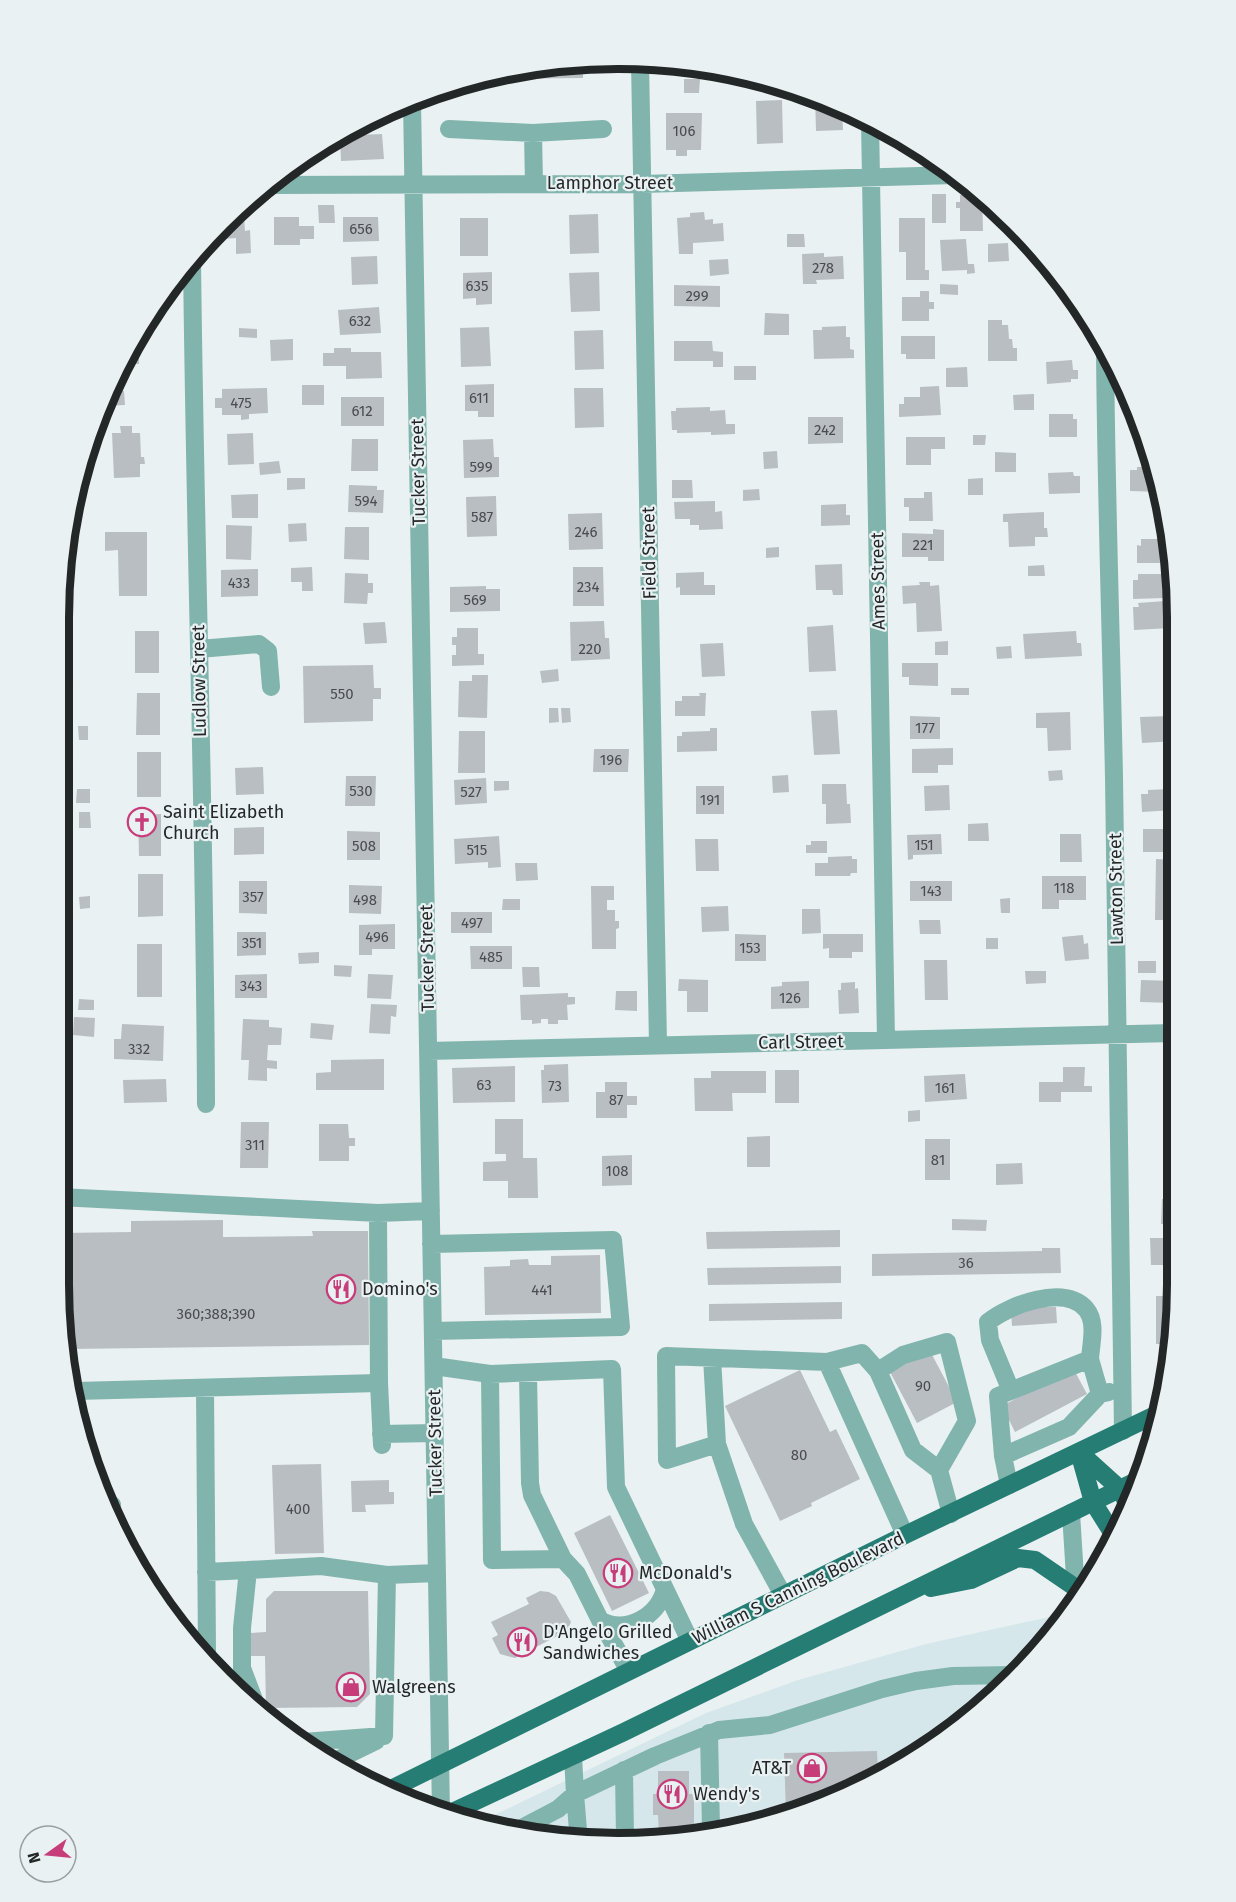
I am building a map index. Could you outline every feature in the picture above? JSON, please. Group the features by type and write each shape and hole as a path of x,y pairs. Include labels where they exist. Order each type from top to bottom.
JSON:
{"main road":[{"name":"William S Canning Boulevard","path":"397,1786 905,1535 1150,1418"},
{"path":"1079,1452 1120,1489 1124,1497"},
{"path":"1079,1452 1094,1502 1109,1528"},
{"path":"459,1809 573,1756 1129,1485"},
{"path":"905,1593 972,1580 1018,1558 1035,1560 1074,1589"}],"street":[{"name":"Field Street","path":"640,70 658,1045"},
{"name":"Tucker Street","path":"412,109 441,1804"},
{"path":"449,129 533,133 603,129"},
{"name":"Ames Street","path":"870,131 886,1040"},
{"path":"533,133 534,184"},
{"name":"Lamphor Street","path":"280,185 642,184 942,175"},
{"name":"Ludlow Street","path":"192,272 206,1104"},
{"name":"Lawton Street","path":"1105,366 1106,501 1119,1035 1123,1431"},
{"path":"199,649 259,644 267,651 271,687"},
{"name":"Carl Street","path":"428,1051 1167,1034"},
{"path":"69,1198 378,1213 431,1211"},
{"path":"378,1213 381,1439 435,1433"},
{"path":"431,1244 613,1240 621,1327 433,1331"},
{"path":"1011,1391 990,1340 988,1322 1000,1312 1033,1300 1070,1298 1086,1310 1093,1325 1090,1359 1100,1394"},
{"path":"878,1371 903,1354 947,1342 967,1421 939,1470"},
{"path":"717,1444 667,1460 666,1356 826,1362 862,1353 878,1371 913,1450 939,1470 951,1514"},
{"path":"712,1358 717,1444 744,1524 783,1596"},
{"path":"1009,1485 1003,1456 998,1396 1090,1359"},
{"path":"826,1362 905,1535"},
{"path":"434,1366 490,1374 612,1369 616,1487 690,1641"},
{"path":"490,1374 492,1560 563,1559"},
{"path":"528,1374 532,1495 563,1559 577,1574 629,1671"},
{"path":"80,1391 379,1383"},
{"path":"204,1388 207,1648"},
{"path":"1003,1456 1069,1427 1100,1394 1122,1390"},
{"path":"1069,1427 1079,1452"},
{"path":"1071,1513 1076,1586"},
{"path":"206,1572 321,1566 387,1575 437,1574"},
{"path":"248,1570 242,1628 242,1668 251,1692"},
{"path":"384,1736 387,1575"},
{"path":"600,1620 610,1626 627,1625 654,1611 662,1601 665,1589"},
{"path":"528,1825 558,1809 575,1794 709,1733 732,1728 770,1725 874,1691 916,1681 953,1676 1003,1675"},
{"path":"709,1733 711,1824"},
{"path":"315,1741 384,1736"},
{"path":"341,1758 384,1736"},
{"path":"573,1756 578,1832"},
{"path":"700,1826 700,1787 710,1765"},
{"path":"624,1770 625,1833"}],"shaded area":[{"path":"1056,1616 1006,1672 952,1720 923,1740 861,1776 794,1804 725,1822 654,1832 582,1832 490,1817 706,1713 798,1680 926,1644"}],"building":[{"path":"593,70 593,72 583,72 583,78 519,79"},
{"path":"684,79 700,79 699,93 684,93"},
{"path":"782,100 783,143 757,144 756,101"},
{"path":"815,106 842,118 843,130 816,131"},
{"path":"666,113 702,113 701,150 687,150 687,156 676,156 676,150 666,150"},
{"path":"382,134 384,159 341,161 340,145 359,135"},
{"path":"932,194 946,194 946,223 932,223"},
{"path":"960,195 967,195 982,207 983,231 960,231 960,208 956,208 956,202 960,202"},
{"path":"318,205 334,205 335,223 319,223"},
{"path":"704,212 705,220 713,219 713,224 723,223 724,241 693,243 693,254 679,254 677,218 690,217 690,213"},
{"path":"598,214 599,253 570,254 569,215"},
{"path":"244,217 245,231 250,230 251,253 236,254 236,238 222,239"},
{"path":"274,217 299,217 299,226 314,226 314,239 300,239 300,245 274,245"},
{"path":"343,217 378,217 379,241 343,242"},
{"path":"460,218 488,218 488,256 460,256"},
{"path":"899,218 925,218 925,270 929,270 929,280 906,280 906,252 899,252"},
{"path":"787,234 804,234 805,247 787,247"},
{"path":"966,239 968,264 974,264 975,273 967,274 967,270 942,271 940,240"},
{"path":"1008,243 1009,261 988,262 988,244"},
{"path":"824,253 824,257 843,256 844,279 816,280 817,284 803,284 802,254"},
{"path":"377,256 378,284 352,285 351,257"},
{"path":"728,259 729,274 710,276 709,260"},
{"path":"492,272 492,304 476,305 476,298 463,299 463,273"},
{"path":"599,272 600,311 571,312 569,273"},
{"path":"940,284 958,285 958,295 940,294"},
{"path":"674,285 720,286 720,307 674,306"},
{"path":"920,291 929,291 929,302 934,302 934,309 929,309 929,321 902,321 902,297 920,297"},
{"path":"379,307 381,333 340,335 338,310"},
{"path":"765,313 789,314 789,335 764,335"},
{"path":"988,320 1002,320 1002,325 1008,325 1009,339 1012,339 1013,348 1017,348 1017,361 988,361"},
{"path":"846,326 846,337 850,337 850,349 854,350 854,358 814,359 813,330 822,330 822,327"},
{"path":"489,327 491,366 461,367 460,328"},
{"path":"239,328 257,329 257,338 239,337"},
{"path":"603,330 604,369 575,370 574,331"},
{"path":"901,336 935,336 935,359 906,359 906,354 901,354"},
{"path":"293,339 293,360 271,361 270,340"},
{"path":"674,341 712,341 713,351 723,352 723,367 713,367 713,361 674,361"},
{"path":"334,348 351,348 351,352 381,352 382,378 346,379 346,366 323,366 323,353 334,353"},
{"path":"139,351 139,364 132,364"},
{"path":"1072,360 1073,370 1078,370 1078,379 1071,379 1071,382 1047,384 1046,362"},
{"path":"734,366 756,366 756,380 734,380"},
{"path":"967,367 968,387 946,387 946,368"},
{"path":"494,384 494,417 478,417 478,411 465,411 465,385"},
{"path":"302,385 324,385 324,405 302,405"},
{"path":"939,386 941,415 899,417 899,404 904,404 904,397 920,397 920,387"},
{"path":"267,388 268,413 249,414 249,419 241,420 241,415 222,415 222,408 215,408 215,398 222,398 222,389"},
{"path":"574,388 603,388 604,427 575,428"},
{"path":"119,391 124,391 125,405 112,406"},
{"path":"1034,394 1034,410 1014,410 1013,395"},
{"path":"341,397 384,397 384,426 341,426"},
{"path":"710,407 710,411 725,410 726,424 735,424 735,434 677,433 677,430 672,430 671,411 676,411 676,408"},
{"path":"1049,414 1073,414 1073,419 1077,419 1077,437 1049,437"},
{"path":"808,417 843,417 843,443 808,444"},
{"path":"120,426 132,426 132,433 140,433 141,457 144,457 145,464 140,464 140,477 114,478 112,433 121,433"},
{"path":"253,433 254,464 228,465 227,434"},
{"path":"973,435 986,435 985,445 973,445"},
{"path":"906,437 945,437 945,449 931,449 931,465 906,465"},
{"path":"352,439 378,439 378,471 351,471"},
{"path":"493,439 494,457 499,457 499,477 464,478 463,440"},
{"path":"777,451 778,468 764,469 763,452"},
{"path":"995,452 1016,453 1016,472 995,472"},
{"path":"279,461 281,473 260,475 259,463"},
{"path":"1137,467 1145,467 1152,492 1130,491 1130,470 1137,470"},
{"path":"1073,472 1074,476 1080,476 1080,493 1049,494 1048,473"},
{"path":"287,478 305,478 305,489 287,490"},
{"path":"983,478 983,495 968,495 968,479"},
{"path":"672,480 692,480 693,498 672,498"},
{"path":"349,485 377,486 377,490 384,490 383,513 348,512"},
{"path":"759,489 760,500 743,501 743,490"},
{"path":"924,492 932,492 933,521 909,521 909,507 904,507 904,498 924,498"},
{"path":"258,494 258,518 232,518 231,495"},
{"path":"496,496 497,536 467,537 466,497"},
{"path":"715,501 715,512 722,511 723,529 699,530 699,525 690,525 690,519 675,519 674,502"},
{"path":"846,504 846,515 850,515 850,525 821,526 821,505"},
{"path":"1044,512 1044,528 1047,528 1048,537 1035,537 1035,546 1009,547 1008,522 1003,522 1003,514"},
{"path":"602,513 603,549 569,550 568,514"},
{"path":"306,523 307,541 289,542 288,524"},
{"path":"226,525 252,526 251,560 226,559"},
{"path":"345,527 369,527 369,560 344,559"},
{"path":"933,529 944,530 944,561 928,561 928,557 902,557 902,533 933,534"},
{"path":"105,532 147,532 147,596 119,596 118,550 105,551"},
{"path":"1141,539 1161,539 1164,563 1137,563 1137,545 1141,546"},
{"path":"779,547 779,557 766,558 766,548"},
{"path":"842,564 843,595 833,595 832,590 816,590 815,565"},
{"path":"1044,565 1045,576 1028,576 1028,566"},
{"path":"312,567 313,591 302,591 302,582 291,582 291,568"},
{"path":"573,567 603,567 604,606 573,606"},
{"path":"258,569 258,596 221,597 221,570"},
{"path":"704,572 704,585 715,585 715,595 680,595 680,587 676,588 676,573"},
{"path":"345,573 368,574 368,583 373,583 373,593 368,593 367,604 344,603"},
{"path":"1138,574 1164,574 1164,598 1133,599 1133,580 1138,580"},
{"path":"919,582 930,582 930,586 939,585 942,631 917,632 916,603 903,604 902,586 920,585"},
{"path":"486,586 486,589 500,589 500,611 450,612 450,587"},
{"path":"1165,601 1167,628 1134,630 1133,607 1139,607 1138,603"},
{"path":"604,621 605,638 609,638 610,659 571,661 570,622"},
{"path":"385,622 387,643 365,644 363,623"},
{"path":"833,625 836,671 809,672 807,627"},
{"path":"457,628 478,628 478,654 484,654 484,665 452,666 452,655 456,655 456,645 452,645 452,637 457,637"},
{"path":"135,631 159,631 159,673 135,673"},
{"path":"1076,631 1077,643 1081,643 1082,656 1025,659 1023,634"},
{"path":"948,641 948,655 935,655 935,642"},
{"path":"723,643 725,676 702,677 700,644"},
{"path":"1011,646 1012,658 997,659 996,647"},
{"path":"902,663 938,663 938,686 909,685 909,677 902,677"},
{"path":"373,665 374,688 381,688 381,699 373,699 373,721 304,723 303,666"},
{"path":"558,669 559,681 542,683 540,671"},
{"path":"472,675 488,675 487,718 458,717 459,681 472,681"},
{"path":"951,688 969,688 969,695 951,695"},
{"path":"137,693 160,693 160,735 136,735"},
{"path":"699,693 706,693 705,716 675,716 675,701 682,701 682,696 700,696"},
{"path":"549,708 558,708 559,722 549,723"},
{"path":"561,708 570,708 571,722 562,723"},
{"path":"837,710 840,754 814,755 811,711"},
{"path":"1070,712 1071,750 1048,751 1047,728 1036,728 1036,713"},
{"path":"910,716 940,717 940,739 910,739"},
{"path":"1167,716 1167,742 1142,743 1140,717"},
{"path":"78,726 88,726 88,740 79,740"},
{"path":"710,728 717,728 717,751 677,752 677,736 682,736 682,732 710,731"},
{"path":"459,731 485,731 485,773 458,773"},
{"path":"953,748 953,765 938,765 938,773 912,773 912,749"},
{"path":"594,749 629,749 628,772 593,772"},
{"path":"137,752 161,752 161,797 137,797"},
{"path":"263,767 264,794 236,795 235,768"},
{"path":"1062,770 1063,780 1049,781 1048,771"},
{"path":"788,775 789,792 773,793 772,776"},
{"path":"346,776 376,776 375,806 345,806"},
{"path":"486,778 487,803 455,805 454,780"},
{"path":"494,781 509,781 509,790 494,791"},
{"path":"822,784 846,784 851,823 826,824 826,804 822,804"},
{"path":"949,785 950,810 925,811 924,786"},
{"path":"696,786 724,786 724,814 696,814"},
{"path":"77,789 90,789 90,803 76,803"},
{"path":"1167,789 1167,810 1142,812 1141,794 1148,794 1148,790"},
{"path":"79,812 90,812 91,828 79,828"},
{"path":"161,814 161,856 139,856 138,815"},
{"path":"69,816 73,816 73,833 69,833"},
{"path":"988,823 989,841 968,841 968,824"},
{"path":"264,827 264,854 234,855 234,828"},
{"path":"1143,829 1167,829 1167,852 1143,852"},
{"path":"347,831 380,832 380,860 347,860"},
{"path":"941,834 942,854 913,855 913,859 908,860 907,835"},
{"path":"1060,834 1081,834 1082,862 1060,862"},
{"path":"499,836 501,867 488,868 488,862 455,864 454,839"},
{"path":"695,839 718,839 719,871 696,871"},
{"path":"811,841 827,841 827,853 806,853 806,845 811,845"},
{"path":"852,856 852,859 857,859 857,873 851,873 850,876 815,876 815,863 828,863 828,857"},
{"path":"1156,859 1167,860 1167,920 1155,920"},
{"path":"515,863 537,863 538,880 516,881"},
{"path":"138,874 163,874 163,916 138,917"},
{"path":"1042,876 1086,876 1086,900 1059,900 1059,909 1042,909"},
{"path":"239,881 267,881 267,914 239,913"},
{"path":"910,881 952,881 952,901 910,901"},
{"path":"349,885 382,886 381,914 349,913"},
{"path":"591,886 614,886 614,900 607,900 607,910 615,910 615,921 619,921 619,928 616,929 616,949 592,949"},
{"path":"90,896 90,908 80,909 79,897"},
{"path":"1010,898 1010,913 1001,913 1000,899"},
{"path":"503,899 520,899 520,910 502,910"},
{"path":"728,906 729,931 702,932 701,907"},
{"path":"802,909 820,909 821,933 802,934"},
{"path":"451,912 492,912 492,933 451,933"},
{"path":"919,920 940,920 941,934 920,934"},
{"path":"395,924 395,949 372,949 372,955 359,955 359,925"},
{"path":"237,932 266,932 266,955 237,956"},
{"path":"735,934 766,935 766,961 735,961"},
{"path":"823,934 863,934 863,952 852,952 852,958 829,958 829,948 823,949"},
{"path":"1083,935 1084,944 1088,943 1089,959 1065,961 1062,937"},
{"path":"986,938 998,938 998,949 986,949"},
{"path":"137,944 162,944 162,997 137,997"},
{"path":"470,946 512,946 512,969 471,969"},
{"path":"319,952 319,963 299,964 298,953"},
{"path":"924,960 947,960 948,1000 925,1000"},
{"path":"1138,961 1156,961 1156,973 1138,973"},
{"path":"334,965 352,966 351,977 334,976"},
{"path":"522,967 539,967 540,987 523,987"},
{"path":"1025,971 1046,971 1046,983 1026,984"},
{"path":"267,974 267,998 235,998 235,975"},
{"path":"368,974 393,975 391,999 367,998"},
{"path":"679,979 708,980 708,1012 687,1012 687,991 678,991"},
{"path":"1141,980 1167,981 1167,1003 1140,1002"},
{"path":"809,981 809,1008 771,1009 771,987 782,986 782,982"},
{"path":"855,982 855,989 858,988 859,1013 839,1014 838,990 841,990 841,983"},
{"path":"616,991 637,991 637,1011 615,1010"},
{"path":"568,993 568,997 575,997 575,1004 567,1005 568,1020 558,1020 558,1024 548,1024 548,1019 541,1019 541,1023 532,1024 532,1020 521,1020 520,995"},
{"path":"79,999 94,1000 94,1010 78,1010"},
{"path":"371,1004 397,1005 396,1017 391,1016 390,1034 369,1033"},
{"path":"74,1017 95,1018 94,1037 73,1035"},
{"path":"243,1019 269,1020 269,1027 282,1028 281,1045 268,1045 267,1060 277,1061 277,1069 267,1068 267,1081 248,1080 249,1060 241,1060"},
{"path":"311,1023 334,1025 332,1040 310,1038"},
{"path":"122,1024 164,1026 163,1061 114,1059 114,1039 121,1039"},
{"path":"384,1059 384,1090 316,1090 316,1073 331,1072 331,1060"},
{"path":"1165,1063 1167,1063 1167,1095 1164,1095"},
{"path":"568,1064 569,1102 542,1103 541,1070 544,1070 544,1065"},
{"path":"515,1066 515,1102 453,1103 452,1068"},
{"path":"1063,1067 1085,1067 1084,1086 1092,1086 1092,1092 1061,1092 1061,1102 1039,1102 1039,1082 1063,1082"},
{"path":"775,1070 799,1070 799,1103 775,1103"},
{"path":"711,1071 766,1071 766,1093 732,1093 733,1111 695,1111 694,1078 711,1078"},
{"path":"965,1074 967,1099 925,1102 924,1076"},
{"path":"166,1079 167,1102 124,1103 123,1080"},
{"path":"605,1082 627,1082 627,1096 637,1096 637,1105 627,1105 627,1118 596,1118 596,1092 605,1092"},
{"path":"920,1110 920,1121 908,1122 908,1111"},
{"path":"495,1119 523,1119 523,1158 537,1158 538,1198 508,1198 508,1181 483,1181 483,1162 506,1161 506,1154 495,1154"},
{"path":"241,1122 269,1122 268,1168 240,1168"},
{"path":"319,1124 348,1124 349,1138 355,1138 355,1146 349,1146 349,1161 319,1161"},
{"path":"770,1136 770,1167 747,1167 747,1137"},
{"path":"925,1139 950,1139 950,1180 925,1180"},
{"path":"632,1155 632,1185 602,1186 602,1156"},
{"path":"1022,1163 1023,1184 996,1185 996,1164"},
{"path":"1162,1199 1167,1199 1167,1224 1161,1224"},
{"path":"952,1219 987,1220 986,1231 952,1230"},
{"path":"223,1220 223,1237 313,1236 312,1231 368,1231 369,1345 73,1349 70,1320 69,1233 131,1232 131,1221"},
{"path":"840,1230 840,1247 707,1249 706,1232"},
{"path":"1150,1238 1167,1238 1167,1265 1151,1265"},
{"path":"1042,1248 1060,1248 1061,1273 872,1276 872,1254 1042,1251"},
{"path":"600,1255 601,1313 485,1315 484,1267 510,1266 510,1260 528,1259 529,1265 551,1265 551,1256"},
{"path":"841,1266 841,1283 708,1285 707,1268"},
{"path":"1167,1273 1166,1320 1163,1344 1156,1344 1156,1296 1166,1296"},
{"path":"842,1302 842,1319 709,1321 709,1304"},
{"path":"1047,1302 1047,1307 1056,1307 1057,1323 1012,1326 1011,1309"},
{"path":"929,1349 957,1402 917,1423 889,1370"},
{"path":"1073,1368 1087,1394 1015,1432 1002,1406"},
{"path":"800,1370 830,1432 836,1429 860,1479 780,1521 725,1406"},
{"path":"321,1464 324,1553 275,1554 272,1465"},
{"path":"389,1480 389,1492 394,1492 394,1504 365,1505 366,1512 352,1512 351,1481"},
{"path":"610,1515 649,1593 612,1611 574,1533"},
{"path":"274,1591 368,1591 370,1694 357,1707 269,1708 266,1705 265,1656 251,1656 250,1633 266,1632 266,1599"},
{"path":"540,1591 556,1596 571,1622 567,1631 515,1658 500,1654 492,1638 498,1635 491,1622 529,1604 526,1598"},
{"path":"877,1751 878,1767 828,1791 786,1806 784,1753"},
{"path":"658,1771 689,1771 689,1794 694,1794 694,1827 659,1831 658,1815 653,1815 653,1794 658,1794"}],"place":[{"name":"Saint Elizabeth Church","path":"142,822"},
{"name":"Domino's","path":"341,1289"},
{"name":"McDonald's","path":"618,1573"},
{"name":"D'Angelo Grilled Sandwiches","path":"522,1642"},
{"name":"Walgreens","path":"351,1687"},
{"name":"AT&T","path":"812,1768"},
{"name":"Wendy's","path":"672,1794"}]}
